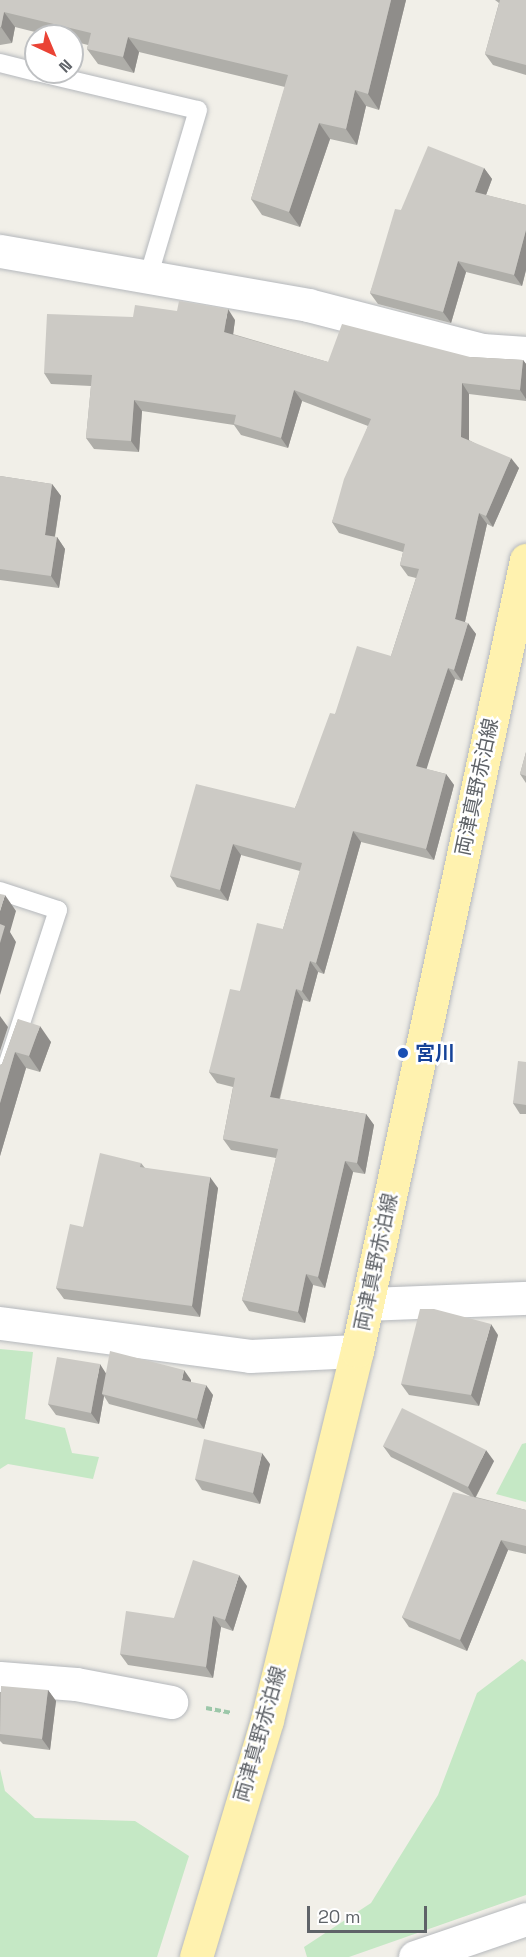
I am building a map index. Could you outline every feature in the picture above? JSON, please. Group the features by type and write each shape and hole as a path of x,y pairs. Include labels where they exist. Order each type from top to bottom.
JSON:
{"main road":[{"name":"両津真野赤泊線","path":"196,1957 267,1719 357,1351 526,560"}],"street":[{"path":"0,251 308,305 482,350 526,353"},
{"path":"367,1304 526,1298"},
{"path":"0,1323 250,1356 357,1351"},
{"path":"0,1678 76,1684 171,1702"},
{"path":"415,1957 526,1919"}],"lane":[{"path":"0,63 24,69"},
{"path":"84,83 198,110 148,278"},
{"path":"0,891 58,909 5,1072 0,1071"}],"green space":[{"path":"0,1349 33,1352 25,1419 65,1428 72,1453 99,1457 93,1479 8,1464 0,1469"},
{"path":"526,1443 526,1502 496,1494 522,1444"},
{"path":"522,1659 526,1662 526,1895 349,1957 307,1957 304,1947 371,1903 438,1795 477,1693"},
{"path":"0,1769 5,1791 35,1818 135,1821 189,1856 157,1957 0,1957"}],"building":[{"path":"0,0 391,0 368,94 355,90 346,129 319,123 289,212 251,199 288,75 128,37 123,57 87,49 91,33 84,31 84,24 54,24 4,12 0,27"},
{"path":"500,0 526,0 526,65 485,54"},
{"path":"428,146 484,168 475,192 526,205 526,230 514,275 458,261 443,312 370,293 395,209 401,210"},
{"path":"179,301 228,309 224,332 328,362 342,324 470,357 523,360 520,390 462,383 461,437 511,458 486,516 479,513 455,619 468,623 454,670 448,668 416,766 446,774 426,849 353,831 316,963 310,961 302,991 296,989 270,1097 366,1114 357,1163 345,1161 318,1277 306,1274 298,1312 242,1300 278,1149 223,1139 235,1078 209,1072 230,989 240,991 257,923 283,929 302,863 233,844 220,890 170,876 196,784 295,808 330,713 335,714 357,646 391,656 419,569 400,565 405,544 332,522 344,479 371,419 294,390 281,438 234,424 236,415 134,400 131,441 86,438 92,375 44,373 47,314 133,317 135,305 177,311"},
{"path":"0,476 52,484 45,535 57,537 51,576 0,569"},
{"path":"526,752 526,776 520,774"},
{"path":"0,894 5,895 0,911"},
{"path":"0,924 5,926 0,943"},
{"path":"18,1019 40,1026 29,1056 15,1052 0,1103 0,1065"},
{"path":"518,1061 526,1062 526,1105 513,1103"},
{"path":"100,1153 141,1163 140,1167 210,1177 192,1306 56,1288 70,1224 83,1227"},
{"path":"420,1309 434,1309 491,1324 471,1395 401,1384"},
{"path":"110,1351 184,1370 182,1380 206,1385 197,1419 102,1394"},
{"path":"57,1357 100,1364 91,1413 48,1404"},
{"path":"402,1408 486,1450 468,1487 383,1446"},
{"path":"204,1439 262,1453 253,1493 195,1479"},
{"path":"453,1492 526,1510 526,1546 501,1540 460,1640 402,1617"},
{"path":"193,1560 239,1575 225,1620 213,1616 206,1667 120,1654 126,1611 174,1618"},
{"path":"1,1686 48,1690 42,1739 0,1734"}],"place":[{"name":"宮川","path":"403,1053"}]}
